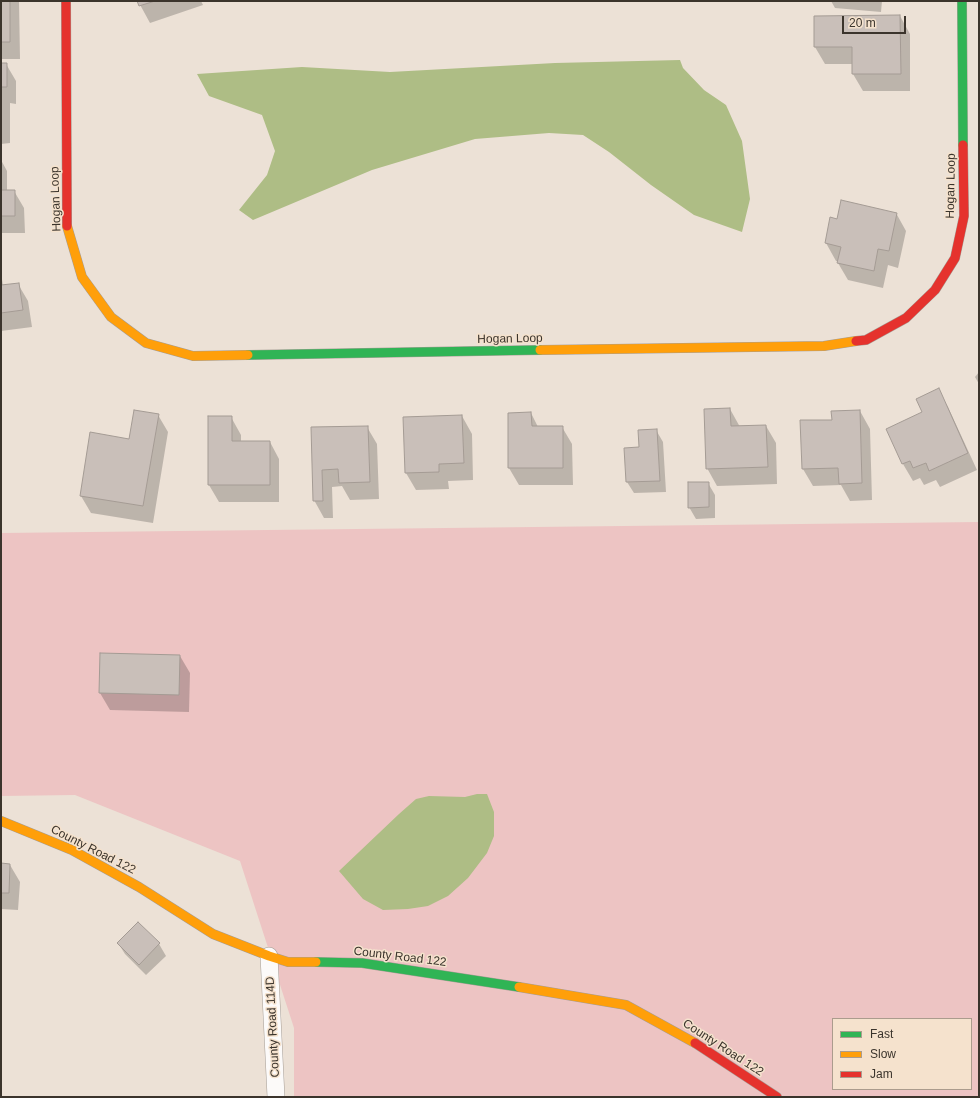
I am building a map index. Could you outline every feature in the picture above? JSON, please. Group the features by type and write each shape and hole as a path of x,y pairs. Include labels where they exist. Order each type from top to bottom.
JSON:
{"street":[{"name":"Hogan Loop","path":"66,1 67,229 82,277 111,317 146,342 193,356 824,346 866,340 906,318 935,290 955,258 964,216 962,1"},
{"name":"County Road 122","path":"1,820 72,850 139,887 213,934 269,956 288,962 362,963 626,1005 689,1039 777,1097"},
{"name":"County Road 114D","path":"269,956 276,1097"}],"shaded area":[{"path":"680,60 683,68 704,90 726,105 742,141 750,199 742,232 694,215 651,185 609,152 583,135 549,133 475,139 372,170 253,220 239,210 267,175 275,151 262,115 209,96 197,74 302,67 390,72 555,63"},
{"path":"979,522 979,1097 294,1097 294,1028 240,861 75,795 1,796 1,533"},
{"path":"477,794 487,794 494,812 494,836 487,853 468,878 448,896 428,906 408,909 383,910 363,899 339,871 416,799 429,796 465,797"}],"building":[{"path":"1,1 10,1 10,42 1,42"},
{"path":"137,1 155,1 139,6"},
{"path":"900,15 901,74 852,74 852,47 814,47 814,16"},
{"path":"1,63 7,63 7,87 1,87"},
{"path":"1,190 15,190 15,216 1,216"},
{"path":"841,200 897,213 889,251 878,249 874,271 837,263 841,247 825,243 830,217 837,219"},
{"path":"19,283 23,310 1,313 1,285"},
{"path":"939,388 968,453 929,471 926,463 913,468 910,461 902,464 886,429 922,412 916,399"},
{"path":"730,408 731,426 766,425 768,467 706,469 704,409"},
{"path":"134,410 159,414 143,506 80,496 90,432 129,439"},
{"path":"860,410 862,483 839,484 838,468 802,469 800,420 832,420 831,411"},
{"path":"531,412 532,426 563,426 563,468 508,468 508,413"},
{"path":"462,415 464,463 439,464 439,472 405,473 403,417"},
{"path":"208,416 232,416 232,441 270,441 270,485 208,485"},
{"path":"368,426 370,482 339,483 338,469 322,470 323,501 313,501 311,427"},
{"path":"657,429 660,481 626,482 624,448 639,447 638,430"},
{"path":"688,482 709,482 709,507 688,508"},
{"path":"100,653 180,655 179,695 99,693"},
{"path":"1,863 10,864 9,893 1,893"},
{"path":"138,922 160,943 139,965 117,943"}],"traffic: fast":[{"path":"962,1 963,145"},
{"path":"248,355 540,350"},
{"path":"316,962 362,963 519,987"}],"traffic: slow":[{"path":"67,226 82,277 111,317 146,343 193,356 248,355"},
{"path":"540,350 824,346 856,341"},
{"path":"1,821 72,850 139,887 213,934 288,962 316,962"},
{"path":"519,987 626,1005 695,1043"}],"traffic: jam":[{"path":"66,1 67,226"},
{"path":"856,341 866,340 906,318 935,290 955,258 964,216 963,145"},
{"path":"695,1043 777,1097"}]}
